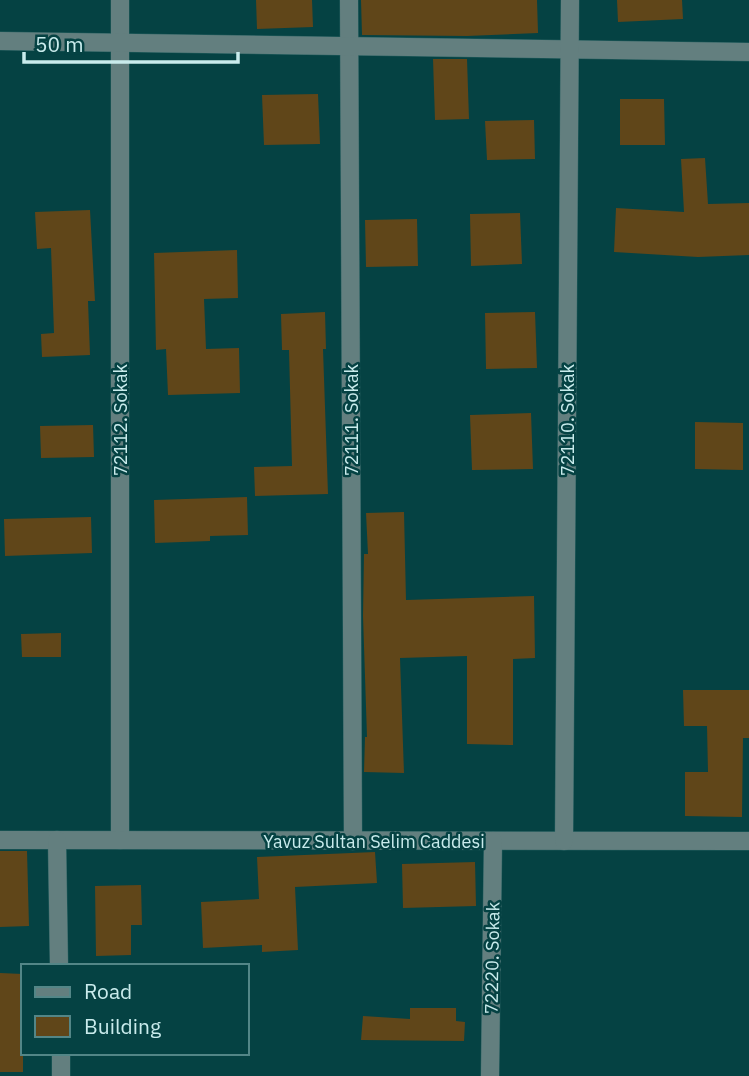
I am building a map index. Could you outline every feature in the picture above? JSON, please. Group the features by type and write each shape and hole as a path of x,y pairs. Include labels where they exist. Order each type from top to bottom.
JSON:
{"street":[{"name":"72112. Sokak","path":"120,0 120,841"},
{"name":"72111. Sokak","path":"349,0 353,841"},
{"name":"72110. Sokak","path":"564,841 570,0"},
{"path":"0,41 749,52"},
{"path":"57,840 59,964"},
{"name":"Yavuz Sultan Selim Caddesi","path":"0,841 749,841"},
{"name":"72220. Sokak","path":"491,1076 493,841"},
{"path":"61,1055 61,1076"}],"building":[{"path":"256,0 312,0 313,27 257,29"},
{"path":"361,0 537,0 538,33 467,36 362,35"},
{"path":"617,0 682,0 683,19 618,22"},
{"path":"433,59 467,59 469,119 435,120"},
{"path":"318,94 320,144 264,145 262,95"},
{"path":"620,99 664,99 665,145 620,145"},
{"path":"534,120 535,159 487,160 485,121"},
{"path":"705,158 708,204 749,203 749,255 698,257 614,252 616,208 684,212 681,159"},
{"path":"90,210 95,301 88,301 90,355 42,357 41,334 54,333 51,248 37,249 35,212"},
{"path":"520,213 522,264 471,266 470,214"},
{"path":"417,219 418,266 366,267 365,220"},
{"path":"237,250 238,298 204,299 206,349 239,348 240,393 168,395 166,349 156,350 154,253"},
{"path":"325,312 326,349 323,349 328,494 255,496 254,467 292,466 289,350 282,350 281,314"},
{"path":"535,312 537,368 486,369 485,313"},
{"path":"531,413 533,469 472,470 470,415"},
{"path":"695,422 743,423 743,470 695,469"},
{"path":"93,425 94,457 41,458 40,426"},
{"path":"247,497 248,535 210,536 210,541 155,543 154,500"},
{"path":"404,512 406,600 534,596 535,658 513,659 513,745 467,744 467,656 400,658 404,773 364,772 367,737 363,616 364,554 368,554 366,513"},
{"path":"91,517 92,553 5,556 4,519"},
{"path":"61,633 61,657 22,657 21,634"},
{"path":"683,690 749,690 749,738 743,738 742,817 685,816 685,772 708,772 707,726 684,726"},
{"path":"0,851 27,851 29,926 0,927"},
{"path":"375,852 377,883 295,887 298,950 262,952 262,945 203,948 201,902 259,899 257,857"},
{"path":"475,862 476,906 403,908 402,864"},
{"path":"141,885 142,925 131,925 131,955 96,956 95,886"},
{"path":"0,973 21,974 23,1072 0,1072"},
{"path":"410,1008 456,1008 456,1021 465,1022 464,1041 361,1040 363,1016 410,1019"}]}
